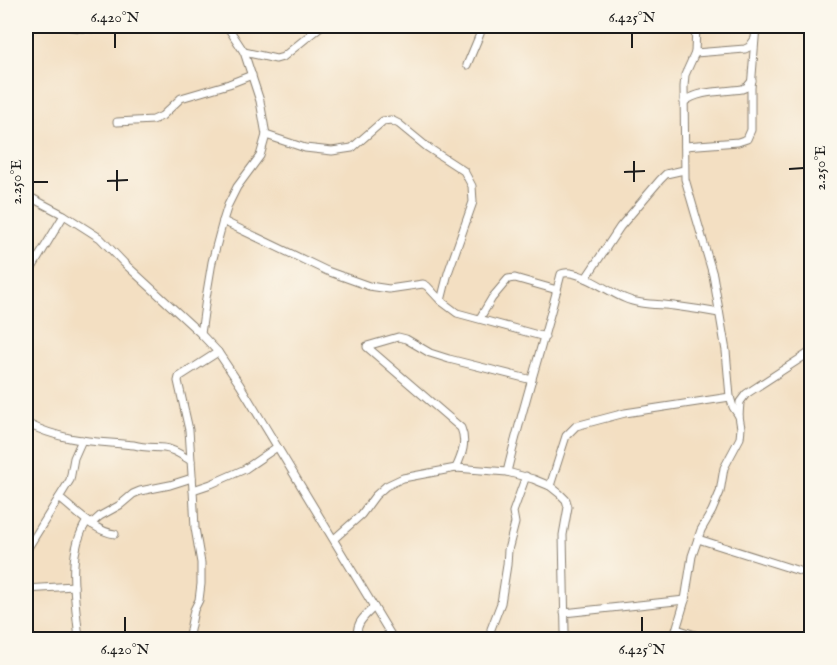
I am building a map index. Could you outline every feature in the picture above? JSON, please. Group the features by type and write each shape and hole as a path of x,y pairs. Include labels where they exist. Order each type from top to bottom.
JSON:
{"street":[{"path":"64,26 118,29 156,26"},
{"path":"201,334 212,262 228,205 260,156 266,135 260,101 244,52 227,26"},
{"path":"244,52 276,58 283,57 321,26"},
{"path":"467,66 482,26"},
{"path":"696,26 695,53 685,75 684,170 713,275 726,351 730,397 739,416"},
{"path":"685,146 738,142 747,139 751,130 756,26"},
{"path":"695,53 745,49 755,38"},
{"path":"117,122 153,120 162,116 181,98 252,75"},
{"path":"684,102 698,94 742,89 752,81"},
{"path":"266,135 305,148 332,151 352,148 383,121 391,120 464,171 472,186 473,202 448,273 441,301"},
{"path":"586,278 620,227 660,180 666,174 684,170"},
{"path":"26,195 100,238 218,352 394,639"},
{"path":"26,278 64,215"},
{"path":"223,221 336,274 369,286 383,289 423,284 457,313 545,337"},
{"path":"507,472 561,274 570,272 586,278 626,300 719,313"},
{"path":"480,318 492,298 508,279 514,278 557,290"},
{"path":"456,468 462,454 465,435 462,428 367,346 398,337 430,353 532,380"},
{"path":"673,639 685,600 692,556 720,492 724,468 741,438 740,402 746,394 812,351"},
{"path":"188,639 194,610 199,600 201,563 195,528 187,417 178,377 218,352"},
{"path":"549,486 566,436 576,426 625,414 730,397"},
{"path":"26,423 63,438 164,448 191,461"},
{"path":"26,550 70,480 74,458 82,440"},
{"path":"193,490 245,469 277,447"},
{"path":"334,539 361,515 375,496 386,486 403,478 456,468 507,472 526,476 549,486 560,494 566,500 568,507 563,536 566,639"},
{"path":"491,629 501,603 514,524 513,512 526,476"},
{"path":"79,639 74,586 75,550 81,530 89,522 120,505 140,490 170,485 192,478"},
{"path":"59,498 89,522 105,532 115,534"},
{"path":"698,539 812,575"},
{"path":"26,589 74,586"},
{"path":"564,614 685,600"},
{"path":"359,639 357,635 360,621 374,608"},
{"path":"677,630 710,639"}]}
